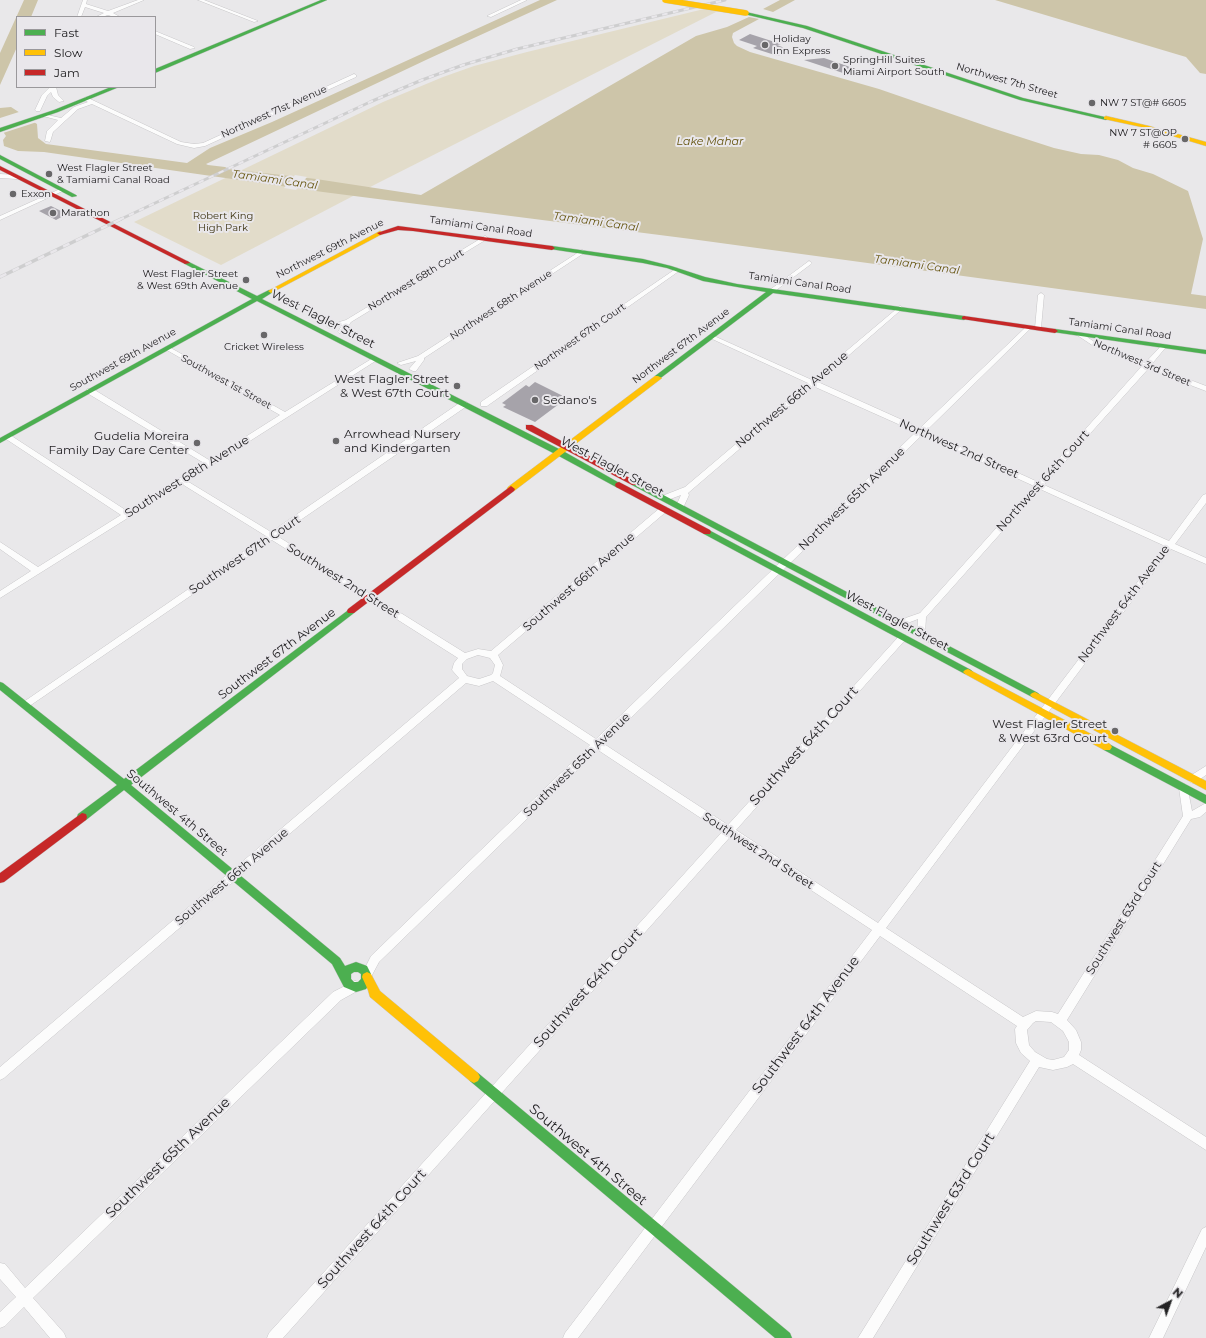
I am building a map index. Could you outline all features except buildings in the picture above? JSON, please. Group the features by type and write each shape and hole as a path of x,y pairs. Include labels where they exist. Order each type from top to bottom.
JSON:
{"main road":[{"path":"156,63 308,0"},
{"path":"156,71 324,0"},
{"name":"Northwest 7th Street","path":"665,0 749,12 805,27 1022,99 1147,126 1206,144"},
{"name":"Northwest 7th Street","path":"687,0 823,28 1031,94 1144,118 1206,136"},
{"path":"256,21 266,25"},
{"path":"192,48 202,51"},
{"path":"0,130 37,114 61,101 94,88"},
{"path":"0,123 89,101 114,88"},
{"path":"77,95 89,101"},
{"name":"West Flagler Street","path":"0,157 170,246 260,297 375,359 464,404 680,506 921,634 1206,800"},
{"name":"West Flagler Street","path":"0,168 161,251 260,297 329,326 484,404 664,509 903,637 1206,786"},
{"name":"Tamiami Canal Road","path":"392,229 413,229 582,252 652,263 712,282 1206,352"},
{"name":"Northwest 69th Avenue","path":"260,297 380,233 392,229"},
{"path":"161,251 170,246"},
{"name":"Northwest 67th Avenue","path":"564,450 773,290"},
{"name":"Southwest 69th Avenue","path":"4,439 260,297"},
{"name":"Southwest 67th Avenue","path":"1,876 124,785 564,450"},
{"name":"Southwest 4th Street","path":"0,685 124,785 336,961 348,985 356,986 369,993 374,993 652,1228 785,1338"},
{"name":"Southwest 4th Street","path":"336,961 342,961 364,969 374,989 374,993"},
{"path":"345,977 348,970 356,967"},
{"path":"356,986 364,982 367,976"}],"street":[{"path":"79,16 85,0"},
{"path":"100,16 142,0"},
{"path":"200,0 256,21"},
{"path":"489,16 523,0"},
{"path":"83,6 93,7 116,16"},
{"path":"156,32 192,48"},
{"name":"Northwest 71st Avenue","path":"89,101 179,143 194,146 205,144 354,76"},
{"path":"52,88 45,95 37,114 63,120"},
{"path":"53,88 56,96 61,101"},
{"path":"48,141 50,131 76,108 89,101"},
{"path":"0,176 17,177"},
{"path":"0,218 62,190"},
{"name":"Northwest 68th Court","path":"329,326 348,321 485,238"},
{"name":"Northwest 68th Avenue","path":"400,363 420,357 582,252"},
{"name":"Northwest 67th Avenue","path":"773,290 809,263"},
{"name":"Northwest 67th Court","path":"484,404 677,270"},
{"path":"1034,328 1041,295"},
{"name":"Northwest 66th Avenue","path":"664,498 684,492 900,308"},
{"name":"Northwest 68th Court","path":"341,332 348,321"},
{"name":"Northwest 65th Avenue","path":"779,570 922,431 1034,328"},
{"name":"Northwest 3rd Street","path":"1079,334 1097,346 1206,389"},
{"name":"Northwest 2nd Street","path":"712,337 1206,561"},
{"name":"Northwest 64th Court","path":"900,624 917,616 922,616 1164,346"},
{"name":"Southwest 1st Street","path":"167,348 285,415"},
{"name":"Northwest 68th Avenue","path":"413,369 420,360 420,357"},
{"name":"Southwest 68th Avenue","path":"0,595 375,359"},
{"path":"90,391 209,463"},
{"name":"Southwest 67th Court","path":"25,705 464,404"},
{"path":"4,439 127,515"},
{"name":"Southwest 2nd Street","path":"182,481 371,597 464,657"},
{"path":"680,506 685,495 684,492"},
{"name":"Northwest 64th Avenue","path":"1046,707 1206,497"},
{"name":"Southwest 66th Avenue","path":"493,655 664,509"},
{"path":"0,545 37,571"},
{"name":"Southwest 65th Avenue","path":"367,976 375,959 779,570"},
{"path":"921,634 923,620 922,616"},
{"name":"Southwest 64th Court","path":"274,1338 903,637"},
{"path":"478,652 493,655 498,661 499,666 497,674 494,677 479,683 464,679 457,670 458,663 464,657 478,652"},
{"name":"Southwest 2nd Street","path":"494,677 728,832 1024,1024"},
{"name":"Southwest 66th Avenue","path":"0,1074 464,679"},
{"name":"Southwest 64th Avenue","path":"570,1338 1046,707"},
{"path":"1193,779 1206,770"},
{"path":"1184,788 1188,816 1196,814 1206,807"},
{"name":"Southwest 63rd Court","path":"1060,1021 1188,816"},
{"name":"Southwest 65th Avenue","path":"356,967 375,959"},
{"name":"Southwest 65th Avenue","path":"337,996 345,977"},
{"name":"Southwest 65th Avenue","path":"0,1321 337,996 356,986"},
{"path":"1036,1016 1048,1016 1060,1021 1067,1027 1073,1038 1075,1050 1072,1057 1067,1062 1060,1064 1045,1064 1037,1060 1026,1050 1022,1043 1021,1036 1024,1024 1029,1019 1036,1016"},
{"path":"1072,1057 1206,1144"},
{"name":"Southwest 63rd Court","path":"865,1338 1037,1060"},
{"path":"1156,1338 1206,1233"},
{"path":"0,1269 59,1338"}],"green space":[{"name":"Robert King High Park","path":"704,9 718,11 376,184 221,265 134,222 383,102 443,77 474,66 527,52"}],"water":[{"path":"24,0 38,0 31,16 17,16"},
{"name":"Lake Mahar","path":"540,0 557,0 206,164 229,169 316,179 421,195 696,36 727,27 749,17 759,19 733,33 732,37 737,46 750,52 879,89 1054,148 1081,154 1099,155 1118,160 1133,168 1153,174 1188,191 1203,239 1191,294 1206,296 1206,309 691,239 323,192 44,152 18,151 4,146 3,140 6,136 0,127 0,108 11,107 37,124 38,138 46,144 187,163 210,148 272,122"},
{"path":"780,0 795,0 773,12 763,9"},
{"path":"995,0 1206,0 1206,74 1200,73 1186,57"},
{"path":"16,18 16,49 0,85 0,53"}],"pier":[{"path":"22,111 37,122 3,133 0,130 0,118"},
{"path":"295,175 307,177 296,190 284,188"}],"railway":[{"path":"119,220 370,102 422,80 463,65 517,49 725,0"},
{"path":"0,277 121,219"}],"traffic: fast":[{"path":"156,71 325,0"},
{"path":"746,13 805,27 1022,99 1106,118"},
{"path":"0,130 56,111 114,88"},
{"path":"0,157 74,196"},
{"path":"552,248 643,261 669,267 703,279 737,286 964,318"},
{"path":"187,263 560,453 619,485"},
{"path":"658,378 773,290"},
{"path":"0,441 271,291"},
{"path":"1055,331 1206,352"},
{"path":"635,483 1035,695"},
{"path":"707,532 968,672"},
{"path":"82,817 351,611"},
{"path":"0,685 124,785 336,961 345,976"},
{"path":"1107,747 1206,800"},
{"path":"352,967 360,967 366,973 366,977 366,981 360,987 352,987 346,981 346,973 352,967"},
{"path":"474,1077 785,1338"}],"traffic: slow":[{"path":"665,0 746,13"},
{"path":"1106,118 1147,127 1206,144"},
{"path":"271,291 380,233"},
{"path":"511,489 658,378"},
{"path":"968,672 1107,747"},
{"path":"1035,695 1206,786"},
{"path":"367,977 374,989 374,993 474,1077"}],"traffic: jam":[{"path":"0,168 187,263"},
{"path":"380,233 398,228 413,229 552,248"},
{"path":"964,318 1055,331"},
{"path":"529,427 635,483"},
{"path":"619,485 707,532"},
{"path":"351,611 511,489"},
{"path":"0,879 82,817"}],"place":[{"name":"Holiday Inn Express","path":"765,45"},
{"name":"SpringHill Suites Miami Airport South","path":"835,66"},
{"name":"NW 7 ST@# 6605","path":"1092,103"},
{"name":"NW 7 ST@OP # 6605","path":"1185,139"},
{"name":"West Flagler Street & Tamiami Canal Road","path":"49,174"},
{"name":"Exxon","path":"13,194"},
{"name":"Marathon","path":"53,213"},
{"name":"West Flagler Street & West 69th Avenue","path":"246,280"},
{"name":"Cricket Wireless","path":"264,335"},
{"name":"West Flagler Street & West 67th Court","path":"457,386"},
{"name":"Sedano's","path":"535,400"},
{"name":"Arrowhead Nursery and Kindergarten","path":"336,441"},
{"name":"Gudelia Moreira Family Day Care Center","path":"197,443"},
{"name":"West Flagler Street & West 63rd Court","path":"1115,731"}],"water label":[{"name":"Tamiami Canal","path":"275,180"},
{"name":"Tamiami Canal","path":"596,222"},
{"name":"Tamiami Canal","path":"917,265"}]}
